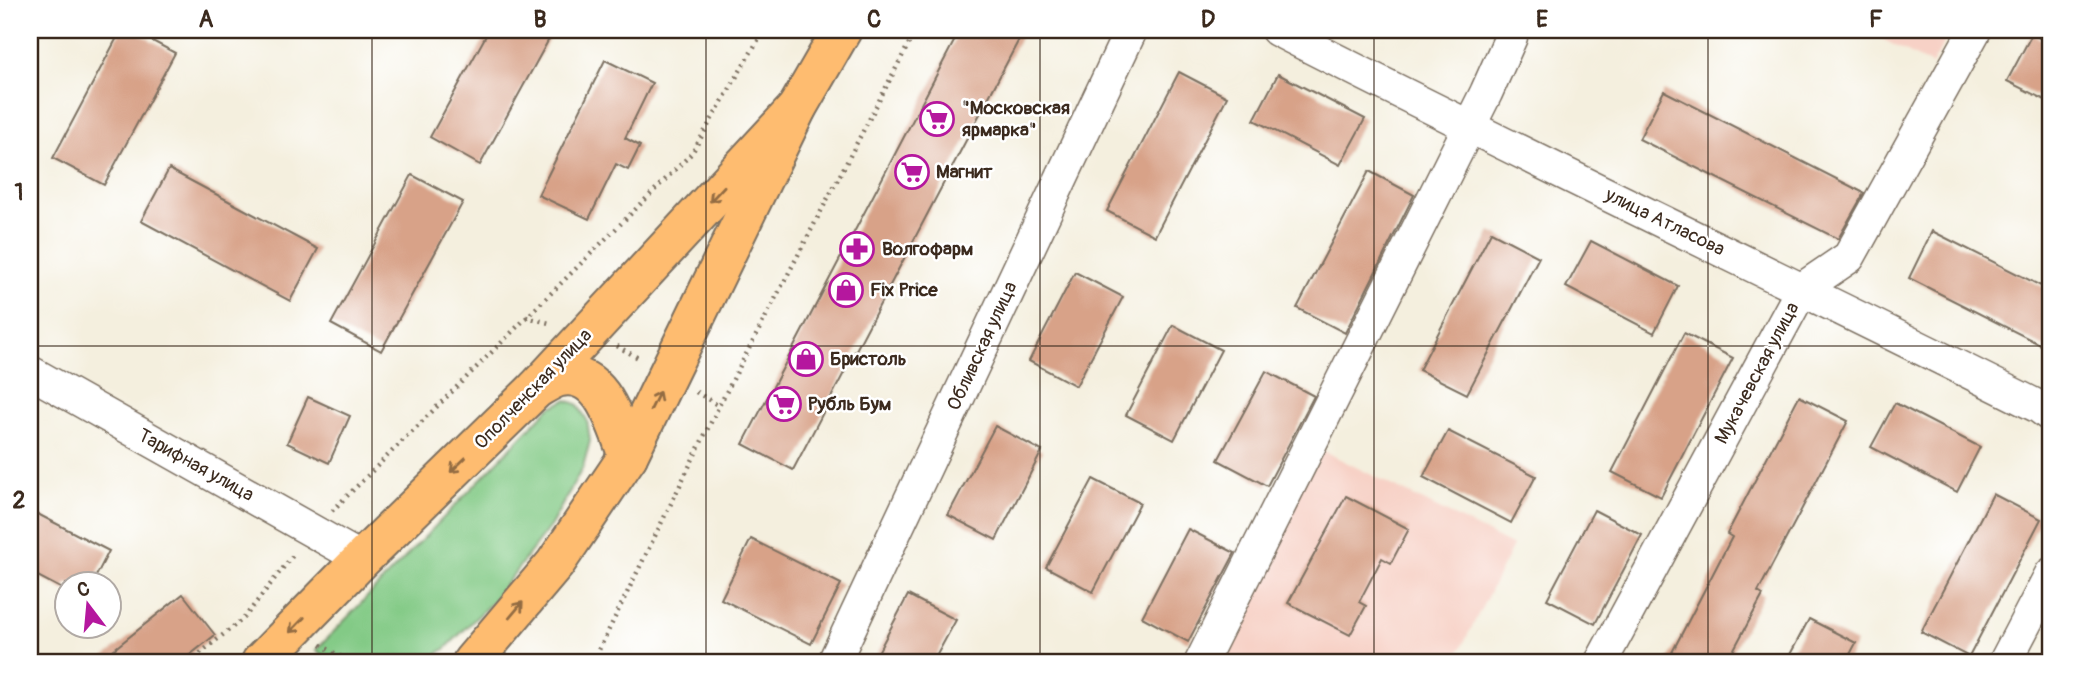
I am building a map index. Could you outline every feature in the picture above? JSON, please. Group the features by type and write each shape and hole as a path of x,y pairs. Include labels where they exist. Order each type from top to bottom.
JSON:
{"highway":[{"name":"Ополченская улица","path":"472,662 555,564 628,456 797,108 842,30"},
{"name":"Ополченская улица","path":"261,662 536,389 797,108"},
{"path":"536,389 558,377 574,376 587,381 607,403 628,456"}],"street":[{"name":"Обливская улица","path":"834,662 1131,30"},
{"name":"улица Атласова","path":"1277,30 1468,128 2039,407 2051,416"},
{"name":"Мукачевская улица","path":"1601,662 1802,289 1849,257 1975,30"},
{"path":"1201,662 1511,37"},
{"name":"Тарифная улица","path":"30,372 362,559"},
{"path":"2005,662 2051,574"}],"path":[{"path":"189,662 244,618 312,530 692,153 764,30"},
{"path":"593,662 719,406 916,30"},
{"path":"526,317 601,337 719,406"}],"shaded area":[{"path":"1865,30 1951,30 1932,65"},
{"path":"1320,449 1513,546 1454,662 1211,662"}],"green space":[{"path":"566,400 577,404 587,420 590,441 583,467 551,525 493,601 446,648 426,662 333,662 316,650 549,408"}],"building":[{"path":"121,30 132,30 175,53 104,185 53,158"},
{"path":"489,30 554,30 480,165 430,137"},
{"path":"960,30 1024,30 793,470 743,444"},
{"path":"2032,34 2051,44 2051,103 2007,81"},
{"path":"605,60 652,83 625,138 640,146 628,170 616,164 589,219 538,195"},
{"path":"1179,72 1227,97 1155,236 1107,211"},
{"path":"1278,74 1365,119 1340,165 1254,120"},
{"path":"1664,91 1864,193 1838,239 1639,139"},
{"path":"169,169 318,249 290,301 141,221"},
{"path":"1369,171 1414,195 1345,333 1297,308"},
{"path":"412,175 463,202 381,351 331,324"},
{"path":"1932,231 2051,291 2051,350 1909,278"},
{"path":"1491,232 1539,257 1467,394 1419,370"},
{"path":"1591,241 1678,286 1654,333 1566,287"},
{"path":"1075,272 1123,297 1076,386 1029,361"},
{"path":"1173,325 1221,350 1174,440 1126,415"},
{"path":"1684,333 1733,358 1661,497 1612,472"},
{"path":"1266,371 1314,396 1267,486 1218,460"},
{"path":"1799,396 1848,421 1758,592 1763,595 1727,662 1667,662 1732,537 1727,534"},
{"path":"308,397 350,416 329,463 287,443"},
{"path":"1895,403 1980,447 1957,492 1871,447"},
{"path":"995,426 1042,451 996,540 948,515"},
{"path":"1448,431 1536,476 1511,523 1423,477"},
{"path":"1093,479 1140,503 1093,592 1046,567"},
{"path":"1993,494 2041,519 1969,657 1921,632"},
{"path":"1346,496 1409,529 1391,563 1382,558 1359,602 1366,606 1350,635 1288,603"},
{"path":"30,510 109,551 99,570 52,570 52,584 30,572"},
{"path":"1594,510 1642,535 1595,624 1547,599"},
{"path":"1188,529 1235,553 1188,642 1142,617"},
{"path":"751,539 841,584 811,644 721,599"},
{"path":"183,594 215,635 181,662 98,662"},
{"path":"908,595 956,620 933,662 873,662"},
{"path":"1809,619 1856,643 1846,662 1786,662"}],"place":[{"name":"\"Московская ярмарка\"","path":"937,119"},
{"name":"Магнит","path":"912,172"},
{"name":"Волгофарм","path":"857,249"},
{"name":"Fix Price","path":"846,290"},
{"name":"Бристоль","path":"806,359"},
{"name":"Рубль Бум","path":"784,404"}]}
